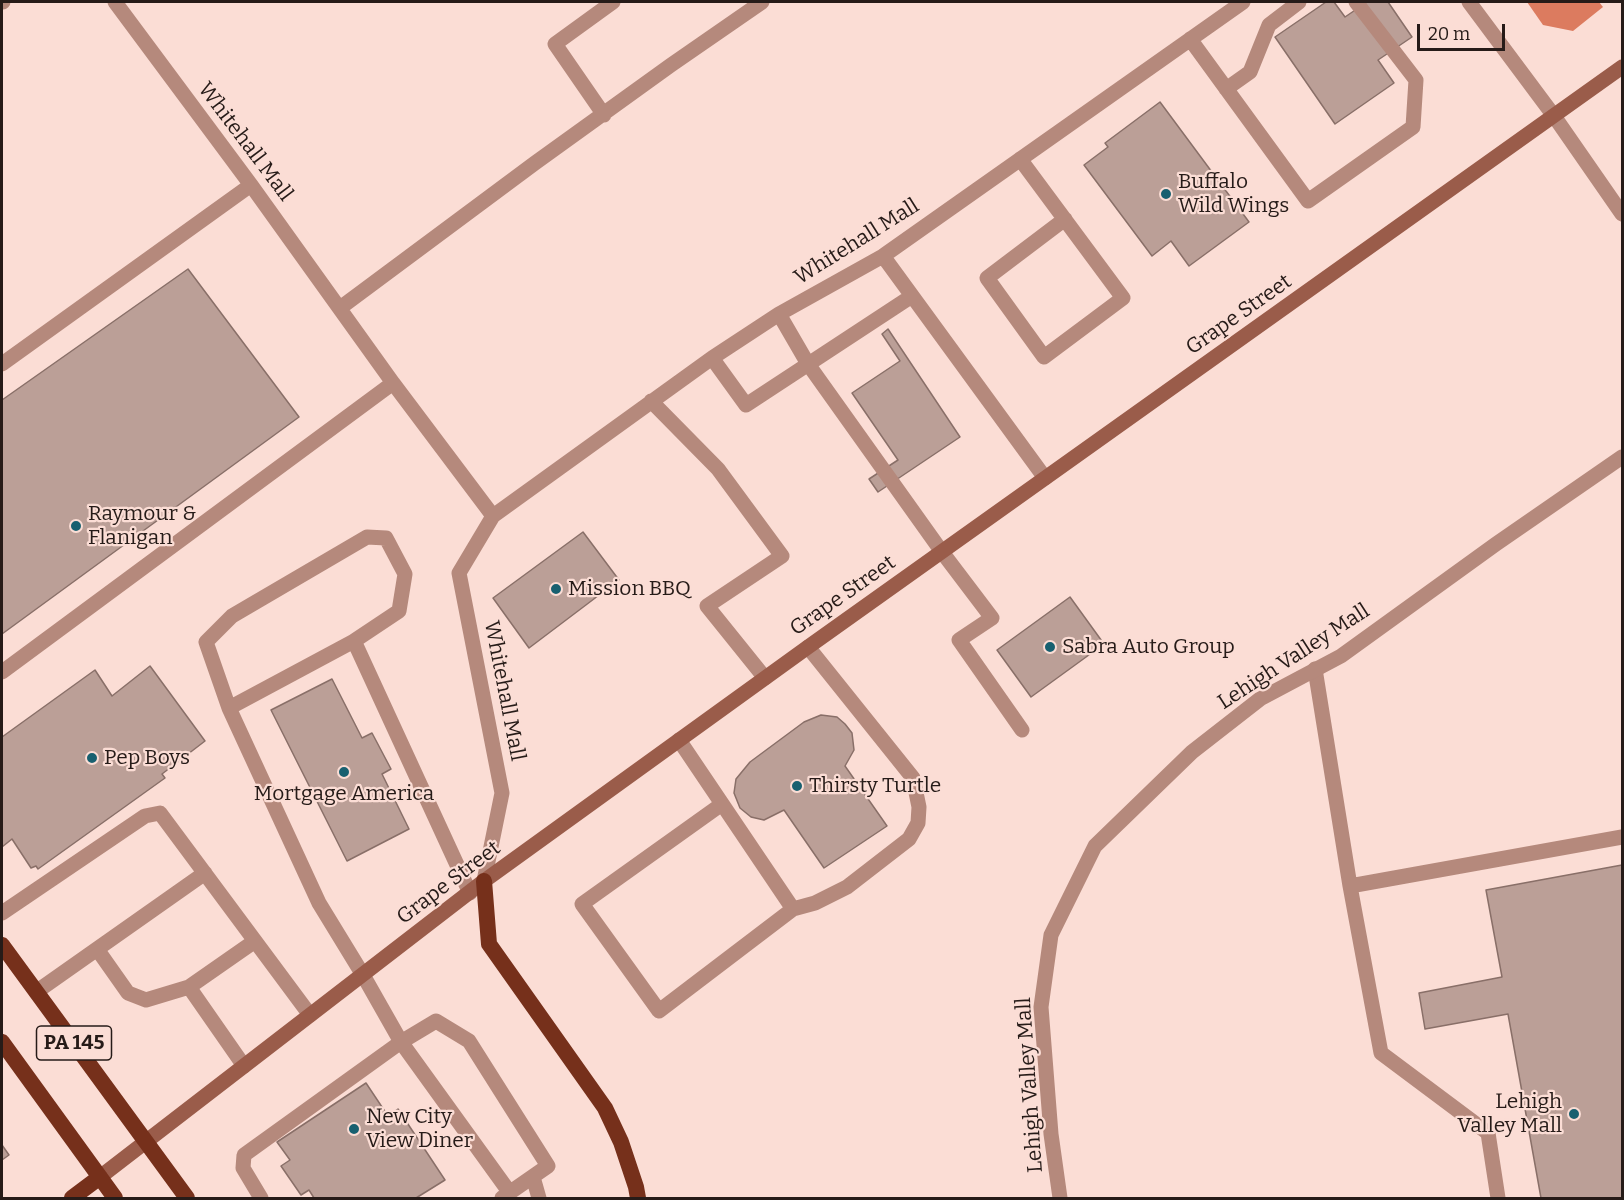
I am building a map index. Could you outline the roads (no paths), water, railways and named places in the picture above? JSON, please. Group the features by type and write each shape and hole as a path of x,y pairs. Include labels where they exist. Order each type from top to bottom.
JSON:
{"highway":[{"path":"484,881 489,944 604,1108 621,1142 638,1198"},
{"name":"PA 145","path":"2,945 187,1198"},
{"name":"PA 145","path":"2,1042 115,1198"},
{"path":"72,1198 100,1177"}],"main road":[{"name":"Grape Street","path":"100,1177 484,881 808,647 1623,67"}],"street":[{"name":"Whitehall Mall","path":"115,2 493,516"},
{"path":"603,115 555,44 613,2"},
{"path":"340,308 489,196 762,2"},
{"name":"Whitehall Mall","path":"484,881 502,793 459,573 493,516 712,358 779,314 883,256 1243,2"},
{"path":"1226,88 1250,72 1269,26 1299,2"},
{"path":"1190,39 1308,201 1413,127 1416,80 1356,2"},
{"path":"1469,2 1623,214"},
{"path":"1020,159 1065,219 1123,298 1044,357 987,278 1065,219"},
{"path":"2,364 251,185"},
{"path":"883,256 1045,478"},
{"path":"712,358 746,405 912,296"},
{"path":"779,314 808,364 992,618 959,640 1022,730"},
{"path":"2,672 393,383"},
{"path":"651,401 718,469 782,556 707,606 765,678"},
{"name":"Lehigh Valley Mall","path":"1060,1198 1051,1134 1041,1007 1051,935 1095,846 1192,752 1260,699 1341,656 1496,544 1623,457"},
{"path":"229,708 354,641 399,611 405,574 386,538 367,537 232,616 206,642 229,708 319,903 401,1042 506,1196 548,1166 469,1041 436,1021 401,1042 244,1155 243,1168 261,1198"},
{"path":"354,641 470,893"},
{"path":"722,804 582,904 658,1011 793,909 815,903 847,886 909,839 918,823 919,807 913,778 808,647"},
{"path":"1315,669 1350,886 1381,1053 1488,1133 1498,1198"},
{"path":"679,740 793,909"},
{"path":"2,913 145,816 160,813 310,1015"},
{"path":"1350,886 1623,837"},
{"path":"36,992 205,873"},
{"path":"97,949 128,993 146,1000 189,987 255,941"},
{"path":"189,987 244,1066"},
{"path":"533,1177 539,1198"}],"place":[{"name":"Buffalo Wild Wings","path":"1166,194"},
{"name":"Raymour & Flanigan","path":"76,526"},
{"name":"Mission BBQ","path":"556,589"},
{"name":"Sabra Auto Group","path":"1050,647"},
{"name":"Pep Boys","path":"92,758"},
{"name":"Mortgage America","path":"344,772"},
{"name":"Thirsty Turtle","path":"797,786"},
{"name":"Lehigh Valley Mall","path":"1574,1114"},
{"name":"New City View Diner","path":"354,1129"}]}
